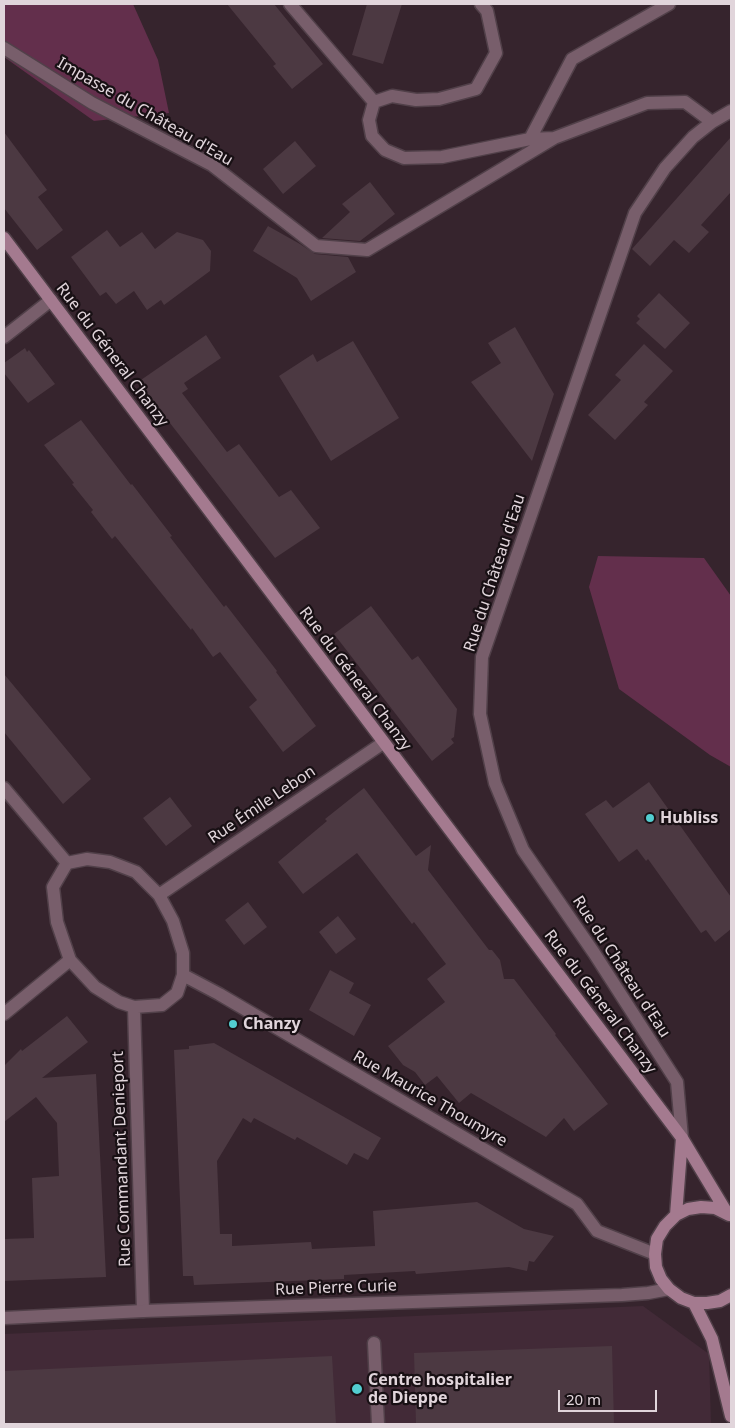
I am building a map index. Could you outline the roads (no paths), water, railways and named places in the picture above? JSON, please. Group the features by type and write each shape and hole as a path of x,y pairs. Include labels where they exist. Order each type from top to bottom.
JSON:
{"main road":[{"name":"Rue du Géneral Chanzy","path":"4,238 682,1138 729,1215"},
{"path":"676,1215 682,1138"},
{"path":"729,1215 714,1208 701,1207 688,1209 676,1215 665,1226 657,1239 655,1254 656,1267 661,1279 668,1289 680,1298 694,1303 708,1304 720,1301 731,1295"},
{"path":"694,1303 712,1338 731,1416"}],"street":[{"path":"290,4 374,102"},
{"path":"374,102 392,96 416,100 439,99 476,89 496,53 486,11 481,4"},
{"path":"530,139 572,59 669,4"},
{"name":"Impasse du Château d'Eau","path":"4,48 92,103 212,165 316,246 367,250 554,138"},
{"path":"374,102 369,120 372,136 385,150 404,158 442,158 530,139 554,138 647,103 685,102 712,122"},
{"name":"Rue du Château d'Eau","path":"682,1138 677,1082 594,953 523,850 495,783 480,714 480,695 482,657 635,213 665,168 693,137 731,110"},
{"path":"4,337 51,300"},
{"name":"Rue Émile Lebon","path":"159,895 383,742"},
{"path":"4,788 67,863"},
{"path":"87,859 110,862 136,872 159,895 173,921 183,952 183,975 178,993 162,1005 134,1007 119,1002 95,986 70,960 57,922 53,887 67,863 87,859"},
{"path":"4,1014 70,960"},
{"name":"Rue Maurice Thoumyre","path":"183,975 243,1008 577,1204 597,1230 655,1254"},
{"name":"Rue Commandant Denieport","path":"134,1007 143,1311"},
{"name":"Rue Pierre Curie","path":"4,1318 143,1311 622,1295 668,1289"},
{"path":"374,1343 378,1424"}],"place":[{"name":"Hubliss","path":"650,818"},
{"name":"Chanzy","path":"233,1024"},
{"name":"Centre hospitalier de Dieppe","path":"357,1389"}]}
